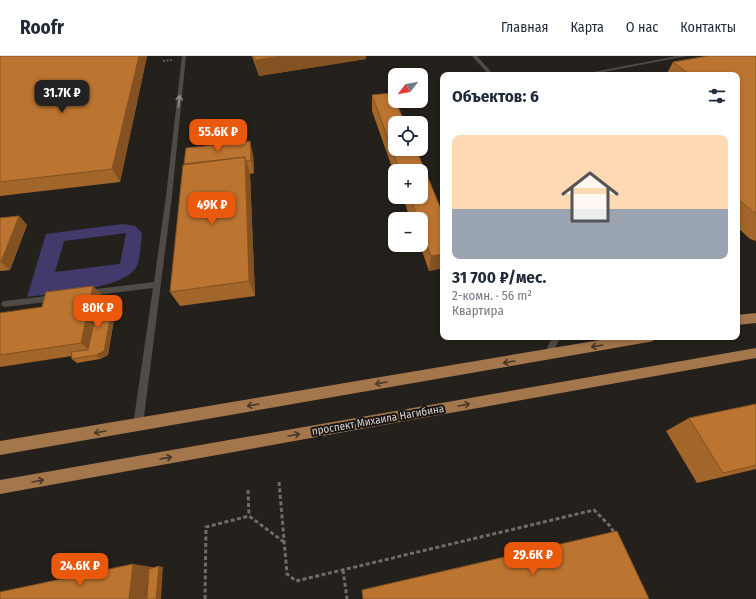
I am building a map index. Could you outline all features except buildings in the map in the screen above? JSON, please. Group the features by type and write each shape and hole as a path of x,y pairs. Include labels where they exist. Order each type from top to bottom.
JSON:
{"main road":[{"path":"740,320 756,318"},
{"path":"0,448 632,340"},
{"name":"проспект Михаила Нагибина","path":"0,487 756,353"}],"lane":[{"path":"138,425 157,285 184,56"},
{"path":"474,56 489,72"},
{"path":"597,72 685,56"},
{"path":"81,294 157,285"},
{"path":"5,304 66,296"},
{"path":"548,355 555,340"}],"path":[{"path":"279,482 287,574 296,581 594,510 611,527 618,541"},
{"path":"248,490 249,516"},
{"path":"249,516 284,542"},
{"path":"205,599 206,527 249,516"},
{"path":"343,570 347,599"}],"shaded area":[{"path":"123,224 135,226 142,233 137,266 127,276 115,282 101,286 27,297 46,234","holes":["126,233 120,264 55,272 64,241"]}]}
